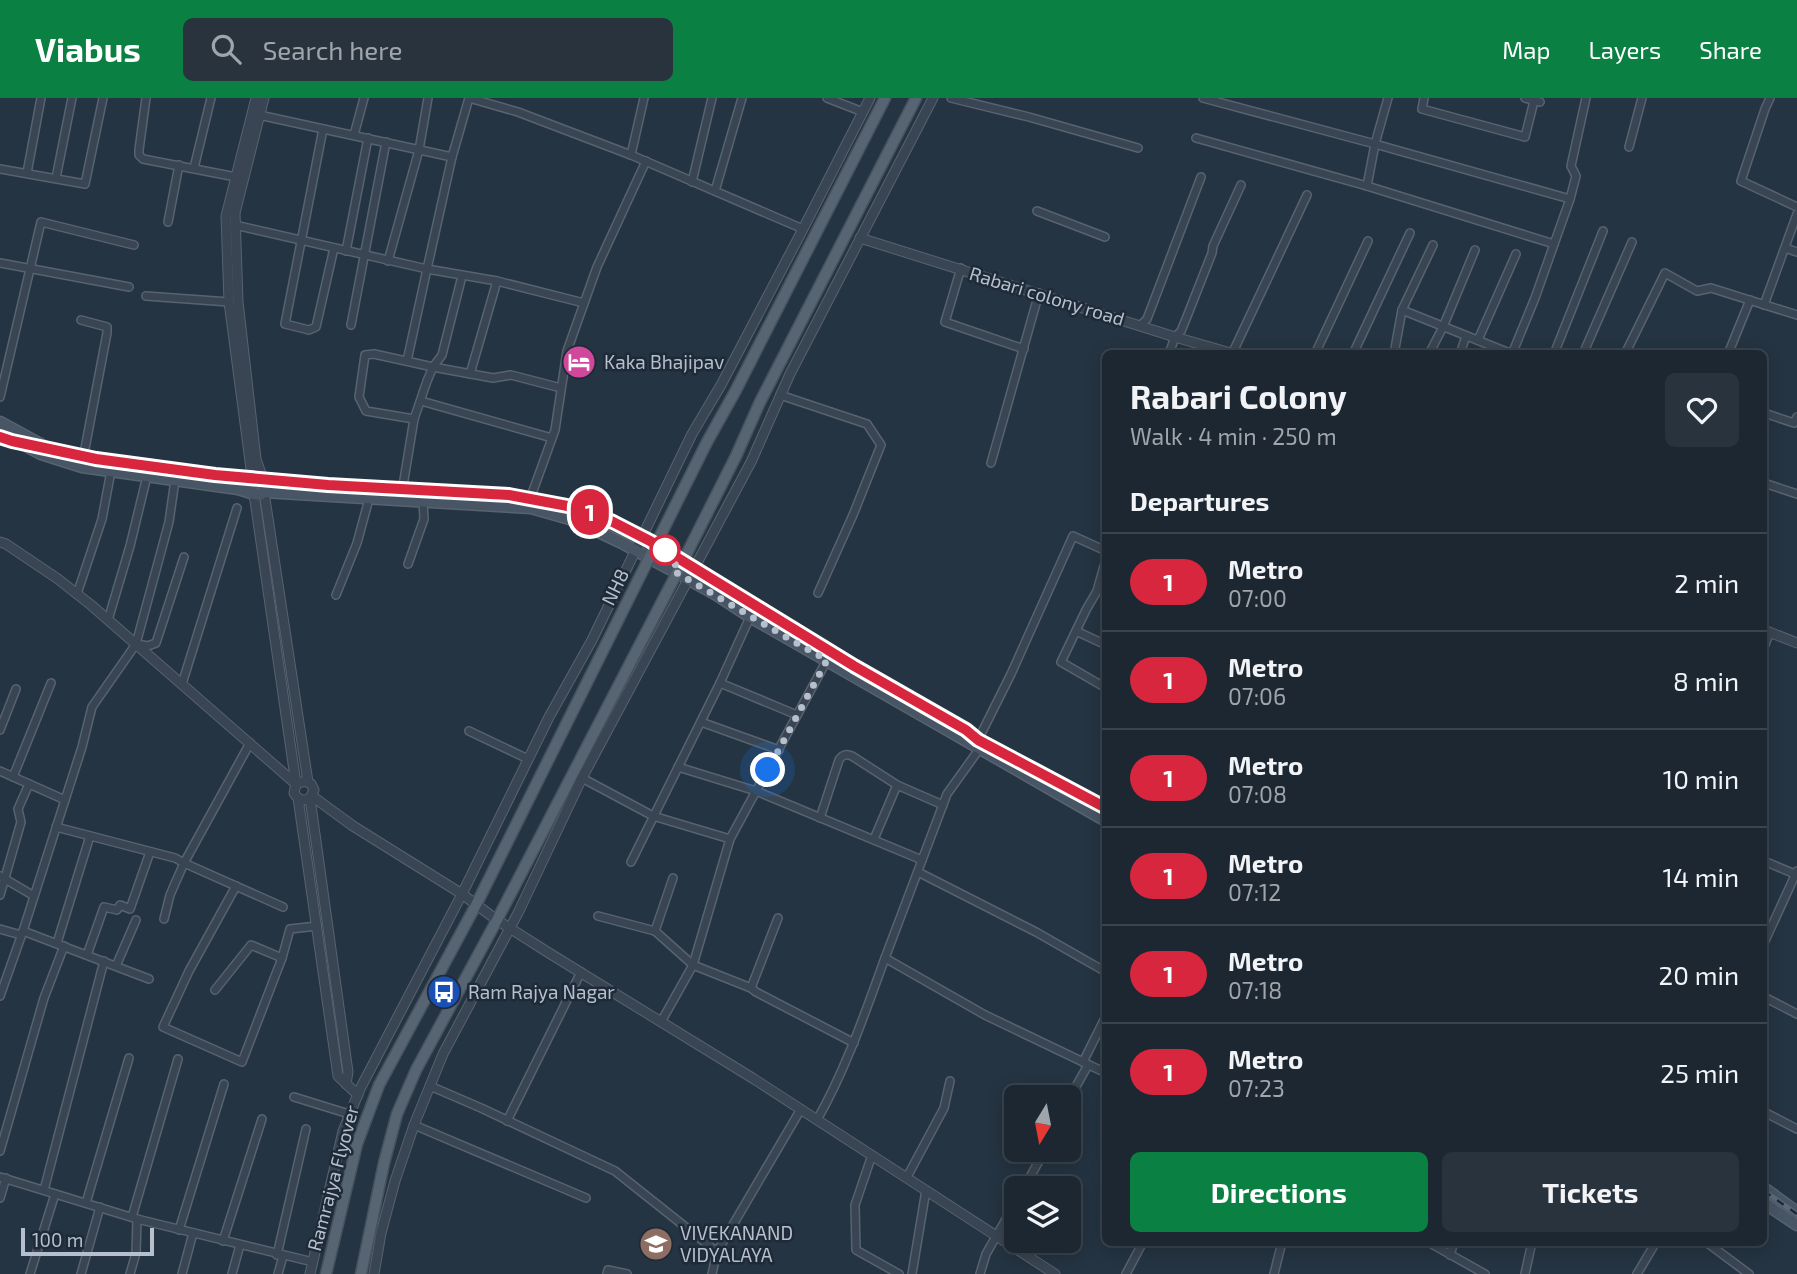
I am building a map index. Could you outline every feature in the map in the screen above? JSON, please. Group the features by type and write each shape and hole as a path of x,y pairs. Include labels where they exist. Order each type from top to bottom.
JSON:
{"main road":[{"name":"NH8","path":"376,1093 476,905 706,442 736,390 885,98"},
{"path":"361,1274 397,1114 416,1070 679,570 760,402 916,98"},
{"path":"0,422 44,446 83,459 259,489 369,499 531,508 573,520 636,547"},
{"path":"0,432 41,454 82,467 238,489 402,492 530,499 575,513 690,576 827,660 1102,808"},
{"path":"751,612 816,642 1102,819"},
{"name":"Ramrajya Flyover","path":"326,1274 357,1144 376,1093"},
{"path":"1767,1190 1797,1212"},
{"path":"1767,1205 1797,1224"}],"street":[{"path":"27,173 41,98"},
{"path":"56,178 72,98"},
{"path":"0,169 85,184 103,98"},
{"path":"146,98 139,155 143,159 236,177"},
{"path":"194,168 211,98"},
{"path":"256,98 226,216 229,302 308,782 314,790 311,797 348,1072 346,1084"},
{"path":"264,98 235,213 238,302 259,489 296,784 294,793 298,798 338,1076 358,1095 376,1093"},
{"path":"354,135 364,98"},
{"path":"388,261 419,150 428,98"},
{"path":"407,362 452,157 469,98 518,112 631,155 803,229"},
{"path":"631,155 644,98"},
{"path":"692,182 712,98"},
{"path":"715,191 742,98"},
{"path":"827,98 863,112"},
{"path":"310,1274 343,1131 358,1095 528,759 592,640 692,434 721,385 870,98"},
{"path":"374,1274 381,1233 395,1181 443,1054 510,928 582,778 751,462 780,395 933,98"},
{"path":"951,98 1138,148"},
{"path":"1203,98 1225,101 1570,200"},
{"path":"1367,186 1388,98"},
{"path":"1424,98 1422,109 1525,137 1537,101 1525,98"},
{"path":"1514,350 1570,200 1576,176 1571,166 1586,98"},
{"path":"1629,147 1642,98"},
{"path":"1770,98 1741,181 1797,207"},
{"path":"259,115 452,157"},
{"path":"323,129 285,324 309,330 316,327 334,248"},
{"path":"346,251 368,138"},
{"path":"1196,138 1367,186 1554,244"},
{"path":"351,325 386,142"},
{"path":"530,499 555,430 567,351 597,267 646,161"},
{"path":"168,222 179,165"},
{"path":"1142,325 1147,319 1201,177"},
{"path":"1170,350 1186,320 1213,246 1241,185"},
{"path":"1234,350 1307,195"},
{"path":"1037,211 1105,237"},
{"path":"1764,305 1797,214"},
{"path":"0,397 41,222 134,245"},
{"path":"235,225 363,256 497,281 584,303"},
{"path":"1556,350 1603,231"},
{"path":"1355,350 1410,233"},
{"name":"Rabari colony road","path":"860,238 1142,325 1204,349"},
{"path":"1317,350 1368,241"},
{"path":"1585,350 1632,242"},
{"path":"1395,350 1402,310 1433,245"},
{"path":"1785,248 1797,252"},
{"path":"1431,350 1475,250"},
{"path":"1478,340 1516,254"},
{"path":"0,263 129,287"},
{"path":"961,268 945,322 1024,349"},
{"path":"1627,350 1665,272 1698,291 1711,288 1797,315"},
{"path":"402,492 414,419 433,367 442,355 462,276"},
{"path":"470,374 497,281"},
{"path":"991,463 1039,293"},
{"path":"146,296 229,302"},
{"path":"1730,350 1750,300"},
{"path":"1402,310 1478,340 1494,350"},
{"path":"81,320 107,327 83,459"},
{"path":"1461,350 1466,336"},
{"path":"414,419 366,411 359,397 365,355 374,354 493,378 512,375 561,388"},
{"path":"780,395 866,424 881,445 818,593"},
{"path":"421,401 552,438"},
{"path":"1767,414 1794,423 1797,417"},
{"path":"76,594 103,519 111,471"},
{"path":"108,620 147,476"},
{"path":"0,996 82,747 92,707 136,644 169,522 175,480"},
{"path":"1767,484 1797,494"},
{"path":"336,595 357,543 369,499"},
{"path":"408,564 424,519 423,502"},
{"path":"182,684 237,508"},
{"path":"817,1119 854,1043 947,794 979,744 1073,536 1102,549"},
{"path":"0,542 58,579 296,784"},
{"path":"136,644 148,646 156,643 184,557"},
{"path":"1102,573 1097,591 1061,662 1102,686"},
{"path":"631,862 720,683 751,612"},
{"path":"1076,631 1102,643"},
{"path":"1767,631 1797,643"},
{"path":"661,1022 693,965 730,839 827,660"},
{"path":"13,777 51,683"},
{"path":"720,683 797,715"},
{"path":"0,730 16,689"},
{"path":"701,722 779,750"},
{"path":"469,731 528,759"},
{"path":"164,919 170,895 184,863 250,743"},
{"path":"820,818 842,756 846,754 897,785 943,805"},
{"path":"678,767 756,791 922,860"},
{"path":"0,771 65,800"},
{"path":"582,778 653,816 730,839"},
{"path":"296,784 308,782"},
{"path":"0,895 21,822 18,809 29,784"},
{"path":"874,839 897,785"},
{"path":"311,797 462,894 497,920 817,1119 1055,1274"},
{"path":"298,798 304,800 311,797"},
{"path":"56,827 175,858 283,907"},
{"path":"0,1151 90,836"},
{"path":"87,955 104,907 117,910 120,905 130,909 149,852"},
{"path":"1767,862 1797,874 1767,937"},
{"path":"918,872 1036,932 1102,970"},
{"path":"3,877 34,896"},
{"path":"655,932 673,878"},
{"path":"236,886 189,971 163,1027 242,1062 282,958 290,929 317,926"},
{"path":"598,916 655,932 693,965 751,988 854,1043"},
{"path":"751,988 778,918"},
{"path":"116,966 136,920"},
{"path":"0,929 60,944 149,979"},
{"path":"215,990 251,945 282,958"},
{"path":"885,958 985,1015 1102,1071"},
{"path":"44,1190 104,961"},
{"path":"507,1121 581,972"},
{"path":"1767,999 1797,1014"},
{"path":"1075,1085 1102,1025"},
{"path":"86,1203 129,1058"},
{"path":"130,1274 136,1253 135,1218 178,1059"},
{"path":"906,1177 944,1108 950,1081"},
{"path":"178,1230 224,1084"},
{"path":"429,1086 615,1171 718,1252"},
{"path":"293,1097 349,1115"},
{"path":"712,1274 718,1252 801,1109"},
{"path":"1767,1114 1797,1129"},
{"path":"223,1241 262,1119"},
{"path":"414,1125 586,1198"},
{"path":"278,1274 306,1129"},
{"path":"872,1155 855,1205 856,1250 899,1274"},
{"path":"0,1198 3,1177 178,1230 313,1262"},
{"path":"912,1274 926,1190"},
{"path":"30,1274 55,1194"},
{"path":"80,1274 100,1208"},
{"path":"980,1274 986,1254 1004,1222"},
{"path":"181,1274 193,1233"},
{"path":"232,1274 240,1245"},
{"path":"1126,1274 1141,1246"},
{"path":"1274,1274 1281,1246"},
{"path":"1435,1246 1485,1274"},
{"path":"1450,1255 1453,1246"},
{"path":"1525,1274 1531,1246"},
{"path":"1637,1274 1654,1246"},
{"path":"1711,1246 1749,1274"},
{"path":"607,1274 608,1270 627,1274"}],"railway":[{"path":"0,437 96,459 215,475 328,485 509,495 578,507 665,550 966,730 978,740 1102,806"},
{"path":"1767,1193 1797,1214"}],"metro line":[{"name":"1","path":"0,437 96,459 215,475 328,485 509,495 578,508 613,522 665,550 854,666 966,730 978,740 1102,806"}],"place":[{"name":"Kaka Bhajipav","path":"579,362"},
{"name":"Ram Rajya Nagar","path":"444,992"},
{"name":"VIVEKANAND VIDYALAYA","path":"656,1244"}],"route":[{"path":"665,550 660,556 680,567 677,573 827,660 768,770"}]}
